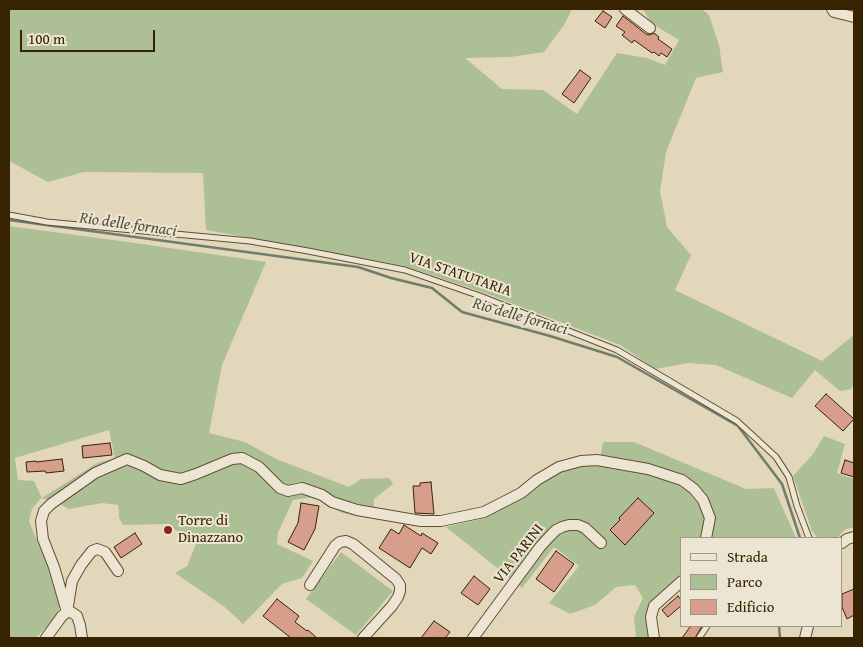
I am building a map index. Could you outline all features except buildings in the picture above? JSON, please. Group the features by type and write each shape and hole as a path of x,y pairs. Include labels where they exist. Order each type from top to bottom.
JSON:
{"street":[{"path":"625,9 650,28"},
{"path":"832,9 834,12 854,17"},
{"path":"68,612 43,539 41,521 44,511 95,473 127,459 160,475 180,479 232,458 242,458 259,467 280,488 288,491 302,488 322,495 332,502 357,510 413,520 434,521 484,512 521,493 537,480 559,467 581,461 597,460 648,469 682,480 704,500 710,518 706,537"},
{"name":"VIA PARINI","path":"474,638 540,547 556,530 569,525 578,525 585,528 601,543"},
{"path":"310,585 336,546 340,542 346,541 396,579 400,585 398,597 364,638"},
{"path":"46,638 62,616 68,612 72,581 92,551 97,549 105,552 118,571"},
{"path":"654,638 651,617 654,606 680,583"},
{"path":"68,612 77,616 82,638"}],"lane":[{"name":"VIA STATUTARIA","path":"9,215 48,222 250,241 405,270 480,296 618,350 737,422 776,457 789,477 797,506 810,537"},
{"path":"699,638 706,627"}],"green space":[{"path":"9,9 572,9 564,25 544,52 510,57 465,58 502,89 543,90 577,114 617,53 647,58 665,65 679,40 651,23 643,9 702,9 709,15 719,45 723,72 696,78 666,152 660,191 667,227 691,255 675,290 822,361 854,335 854,384 851,389 840,391 815,370 792,398 716,365 688,363 655,369 620,345 485,293 405,266 206,230 203,173 84,172 48,182 9,161"},
{"path":"9,226 266,262 222,365 209,433 245,442 276,459 349,487 361,479 389,478 393,484 374,499 374,519 342,513 314,497 293,500 278,533 277,544 313,561 302,578 282,584 243,624 226,608 175,573 187,566 196,544 167,524 123,525 119,518 118,505 102,503 69,509 58,503 41,498 32,509 29,521 62,602 54,619 36,638 9,638","holes":["109,430 115,458 97,463 42,498 34,481 18,480 15,458"]},
{"path":"824,436 845,444 837,473 854,479 854,527 846,529 838,537 817,537 812,531 793,476 813,454"},
{"path":"603,442 634,442 746,489 774,488 796,537 680,537 680,576 656,597 651,617 651,638 636,638 634,617 643,598 635,585 616,587 595,605 570,614 549,603 579,566 554,547 522,588 446,527 485,518 522,498 561,471 582,466 601,465"},
{"path":"341,552 393,591 356,635 306,599"}],"waterway":[{"name":"Rio delle fornaci","path":"9,220 358,267 391,278 432,288 462,312 617,357 738,426 782,484 800,537"},
{"name":"Rio delle fornaci","path":"779,627 780,638"}],"place":[{"name":"Torre di Dinazzano","path":"168,530"}]}
